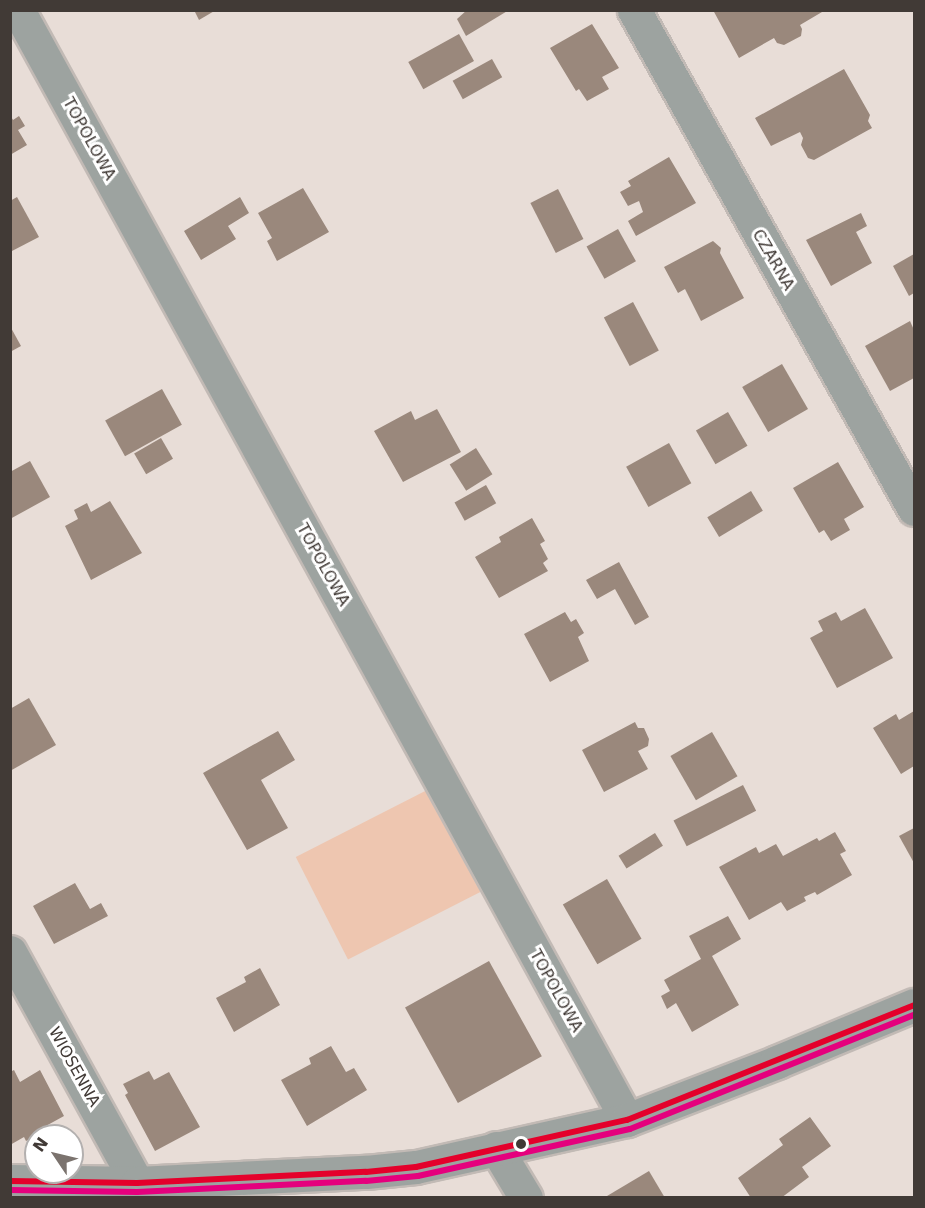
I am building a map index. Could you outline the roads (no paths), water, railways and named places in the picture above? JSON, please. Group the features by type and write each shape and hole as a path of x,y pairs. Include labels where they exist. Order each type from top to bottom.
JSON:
{"street":[{"name":"TOPOLOWA","path":"18,10 627,1120"},
{"name":"CZARNA","path":"634,10 915,509"},
{"name":"WIOSENNA","path":"10,952 159,1187"},
{"path":"10,1181 159,1187 416,1167 627,1120 915,1005"},
{"path":"496,1148 526,1197"}]}
